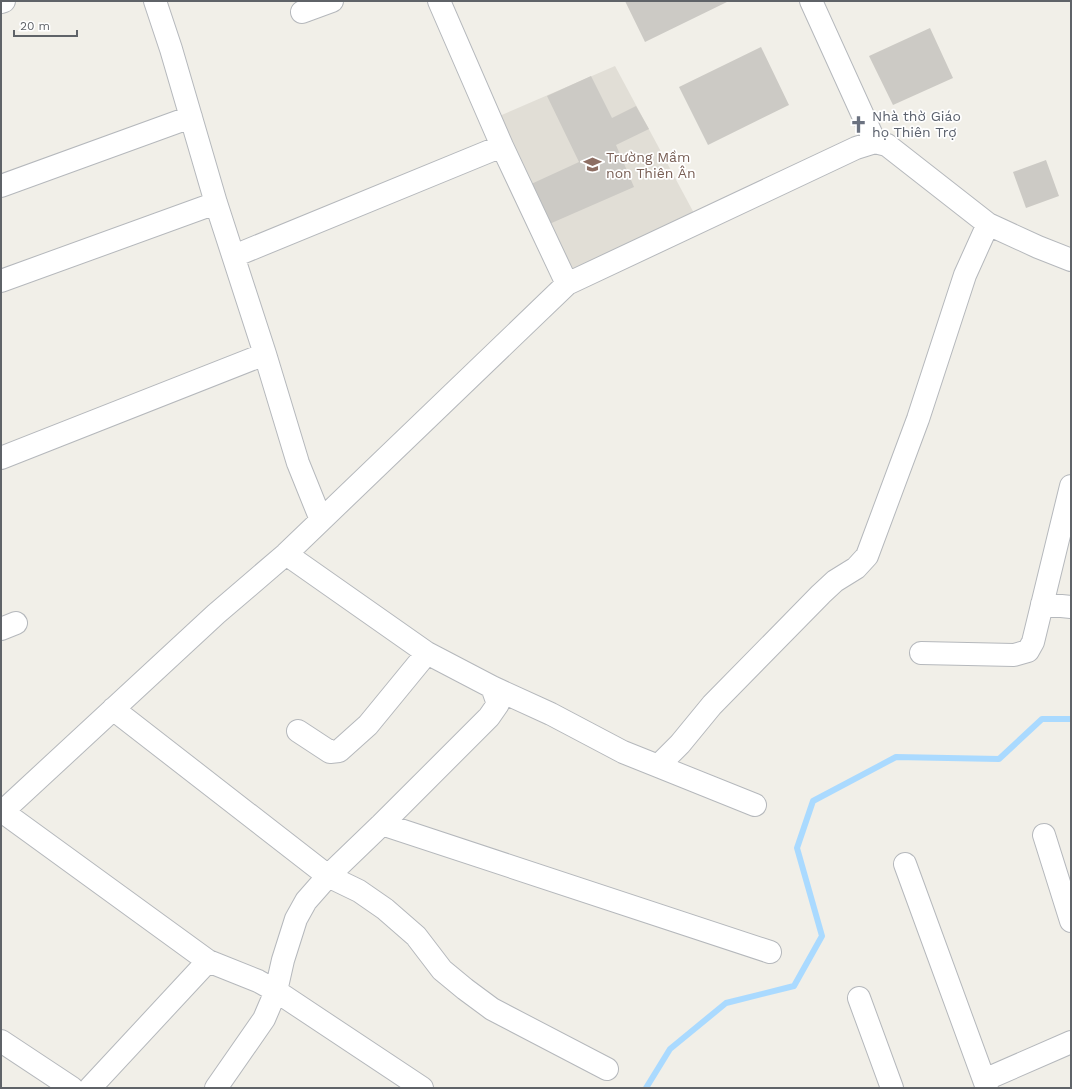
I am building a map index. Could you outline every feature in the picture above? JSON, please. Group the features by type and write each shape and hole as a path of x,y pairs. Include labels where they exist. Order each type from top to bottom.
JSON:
{"street":[{"path":"155,1 216,203 265,354 298,463 322,520"},
{"path":"302,12 332,1"},
{"path":"439,1 502,146 567,284"},
{"path":"811,1 875,142"},
{"path":"1,186 191,117"},
{"path":"422,1088 276,991 258,981 208,961 2,813 216,614 286,554 567,284 856,148 875,142 887,145 988,224 1038,248 1071,260"},
{"path":"234,256 502,146"},
{"path":"1,281 216,203"},
{"path":"658,766 680,744 712,705 820,594 834,581 856,568 867,556 918,419 965,275 988,224"},
{"path":"1,458 265,354"},
{"path":"921,653 1014,655 1028,651 1033,642 1071,486"},
{"path":"286,554 427,653 492,687 551,714 623,752 756,805"},
{"path":"1042,604 1071,607"},
{"path":"298,731 330,752 339,751 368,725 427,653"},
{"path":"216,1088 264,1019 276,991 283,960 296,919 306,901 328,876 489,717 498,704 492,687"},
{"path":"113,709 328,876 359,891 385,909 416,936 442,970 464,990 492,1009 607,1069"},
{"path":"382,824 770,952"},
{"path":"1044,835 1071,921"},
{"path":"905,864 985,1084 1071,1042"},
{"path":"90,1088 208,961"},
{"path":"859,998 892,1088"},
{"path":"1,1041 72,1088"}],"shaded area":[{"name":"Trường Mầm non Thiên Ân","path":"615,66 695,215 570,274 497,117"}],"building":[{"path":"625,1 729,1 645,42"},
{"path":"930,28 953,78 893,105 869,56"},
{"path":"761,47 789,105 708,145 679,87"},
{"path":"591,76 612,118 636,106 649,129 616,145 634,187 547,225 529,185 579,162 547,96"},
{"path":"1046,160 1059,196 1026,208 1013,172"}],"waterway":[{"path":"646,1088 670,1049 726,1003 794,986 822,936 797,848 813,801 896,757 999,759 1042,719 1071,719"}],"place":[{"name":"Nhà thờ Giáo họ Thiên Trợ","path":"859,124"},
{"name":"Trường Mầm non Thiên Ân","path":"593,165"}]}
